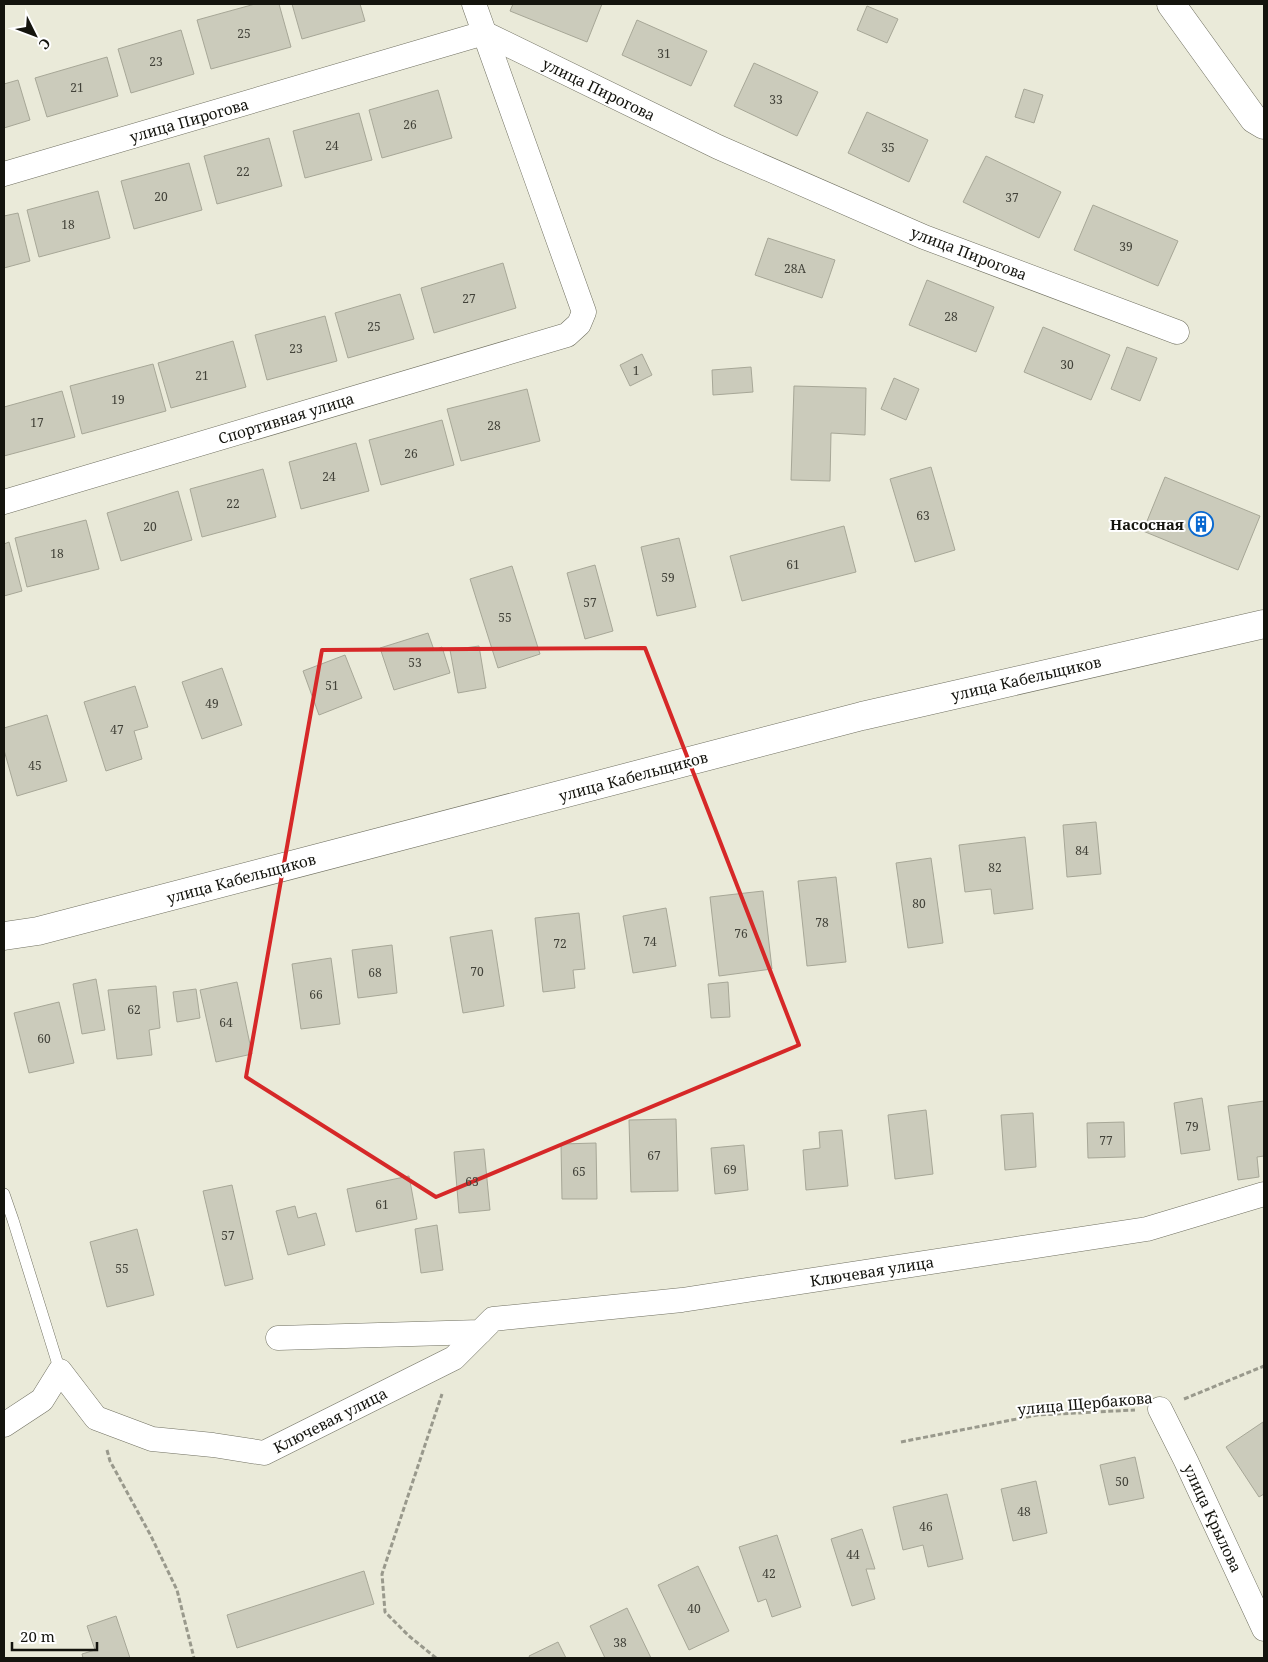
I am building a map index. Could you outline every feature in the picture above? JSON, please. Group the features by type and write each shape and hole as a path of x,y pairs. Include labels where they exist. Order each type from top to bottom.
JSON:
{"street":[{"path":"474,4 484,33"},
{"path":"1171,4 1259,119"},
{"name":"улица Пирогова","path":"4,174 484,33 718,147 915,233 1178,332"},
{"name":"Спортивная улица","path":"4,502 567,335 579,324 584,312 484,33"},
{"name":"улица Кабельщиков","path":"4,936 38,931 862,716 1264,624"},
{"name":"Ключевая улица","path":"96,1418 152,1440 212,1445 264,1453 454,1358 493,1319 682,1300 1147,1229 1264,1194"},
{"path":"278,1338 480,1332"},
{"path":"4,1425 42,1400 60,1371 96,1418"},
{"name":"улица Крылова","path":"1160,1408 1264,1629"}],"lane":[{"path":"4,1194 14,1220 60,1371"}],"path":[{"path":"436,1658 409,1636 385,1612 382,1574 454,1358"},
{"name":"улица Щербакова","path":"901,1442 1037,1415 1160,1408 1264,1366"},
{"path":"96,1418 110,1461 151,1536 177,1590 194,1658"}],"highlighted area":[{"path":"645,648 799,1045 436,1197 246,1077 322,650"}],"building":[{"path":"255,4 279,4 291,47 211,69 197,20"},
{"path":"292,4 360,4 365,21 302,39"},
{"path":"513,4 602,4 587,42 510,11"},
{"path":"867,6 898,19 887,43 857,30"},
{"path":"637,20 707,51 691,86 622,55"},
{"path":"181,30 194,74 131,93 118,49"},
{"path":"107,57 118,96 47,117 35,78"},
{"path":"754,63 818,92 797,136 734,106"},
{"path":"18,80 30,120 4,128 4,84"},
{"path":"1024,89 1043,95 1034,123 1015,117"},
{"path":"438,90 452,138 382,158 369,110"},
{"path":"867,112 928,140 909,182 848,153"},
{"path":"359,113 372,160 305,178 293,131"},
{"path":"269,138 282,186 217,204 204,156"},
{"path":"986,156 1061,192 1039,238 963,202"},
{"path":"189,163 202,210 134,229 121,181"},
{"path":"98,191 110,238 39,257 27,210"},
{"path":"1093,205 1178,241 1158,286 1074,250"},
{"path":"18,213 30,261 4,268 4,216"},
{"path":"768,238 835,260 822,298 755,275"},
{"path":"503,263 516,308 434,333 421,288"},
{"path":"927,280 994,307 976,352 909,325"},
{"path":"400,294 414,339 348,358 335,313"},
{"path":"325,316 337,361 267,380 255,335"},
{"path":"1043,327 1110,355 1091,400 1024,372"},
{"path":"233,341 246,387 171,408 158,363"},
{"path":"1127,347 1157,358 1140,401 1111,389"},
{"path":"642,354 652,375 630,386 620,365"},
{"path":"153,364 166,411 82,434 70,386"},
{"path":"751,367 753,392 713,395 712,370"},
{"path":"894,378 919,389 906,420 881,409"},
{"path":"794,386 866,388 865,435 831,433 830,481 791,480"},
{"path":"527,389 540,441 461,461 447,409"},
{"path":"62,391 75,437 4,456 4,407"},
{"path":"442,420 454,465 381,485 369,440"},
{"path":"356,443 369,491 301,509 289,462"},
{"path":"931,467 955,550 915,562 890,479"},
{"path":"263,469 276,517 202,537 190,489"},
{"name":"Насосная","path":"1165,477 1260,516 1238,570 1143,531"},
{"path":"178,491 192,540 121,561 107,513"},
{"path":"86,520 99,569 27,587 15,538"},
{"path":"844,526 856,572 742,601 730,556"},
{"path":"679,538 696,607 657,616 641,547"},
{"path":"9,542 22,591 4,596 4,544"},
{"path":"595,565 613,631 585,639 567,573"},
{"path":"512,566 540,654 498,668 470,579"},
{"path":"428,633 434,650 442,647 450,673 394,690 380,648"},
{"path":"479,646 486,688 458,693 450,650"},
{"path":"345,655 362,698 319,715 303,671"},
{"path":"222,668 242,725 202,739 182,682"},
{"path":"135,686 148,727 134,731 142,759 106,771 84,702"},
{"path":"47,715 67,781 17,796 4,750 4,728"},
{"path":"1096,822 1101,874 1067,877 1063,825"},
{"path":"1025,837 1033,909 994,914 991,889 965,892 959,845"},
{"path":"931,858 943,943 908,948 896,863"},
{"path":"836,877 846,962 807,966 798,881"},
{"path":"763,891 772,969 719,976 710,897"},
{"path":"666,908 676,966 633,973 623,916"},
{"path":"579,913 585,969 573,970 575,988 543,992 535,918"},
{"path":"492,930 504,1006 463,1013 450,937"},
{"path":"392,945 397,993 358,998 352,950"},
{"path":"331,958 340,1024 301,1029 292,964"},
{"path":"96,979 105,1030 82,1034 73,984"},
{"path":"237,982 252,1054 216,1062 200,990"},
{"path":"728,982 730,1017 711,1018 708,984"},
{"path":"156,986 160,1028 149,1030 152,1055 117,1059 108,990"},
{"path":"196,989 200,1018 177,1022 173,992"},
{"path":"59,1002 74,1063 29,1073 14,1013"},
{"path":"1202,1098 1210,1150 1181,1154 1174,1103"},
{"path":"1264,1101 1264,1156 1257,1157 1259,1177 1238,1180 1228,1106"},
{"path":"926,1110 933,1174 895,1179 888,1115"},
{"path":"1033,1113 1036,1167 1005,1170 1001,1115"},
{"path":"676,1119 678,1191 631,1192 629,1120"},
{"path":"1124,1122 1125,1157 1088,1158 1087,1123"},
{"path":"842,1130 848,1186 806,1190 803,1150 820,1148 819,1132"},
{"path":"596,1143 597,1199 562,1199 561,1144"},
{"path":"744,1145 748,1190 715,1194 711,1148"},
{"path":"484,1149 490,1210 459,1213 454,1152"},
{"path":"409,1176 417,1219 356,1232 347,1189"},
{"path":"232,1185 253,1279 225,1286 203,1191"},
{"path":"295,1206 298,1218 316,1213 325,1245 288,1255 276,1211"},
{"path":"437,1225 443,1270 421,1273 415,1229"},
{"path":"137,1229 154,1295 107,1307 90,1242"},
{"path":"1263,1422 1264,1494 1259,1497 1226,1447"},
{"path":"1135,1457 1144,1498 1109,1505 1100,1465"},
{"path":"1036,1481 1047,1533 1013,1541 1001,1489"},
{"path":"947,1494 963,1559 928,1567 923,1545 903,1550 893,1507"},
{"path":"862,1529 875,1569 866,1569 875,1599 852,1606 831,1539"},
{"path":"777,1535 801,1607 772,1617 766,1599 758,1602 739,1547"},
{"path":"698,1566 729,1631 689,1650 658,1585"},
{"path":"364,1571 374,1604 237,1648 227,1615"},
{"path":"627,1608 651,1658 605,1658 590,1626"},
{"path":"116,1616 130,1658 83,1658 82,1654 95,1650 87,1626"},
{"path":"558,1642 566,1658 530,1658 529,1656"}],"place":[{"name":"Насосная","path":"1201,524"}]}
